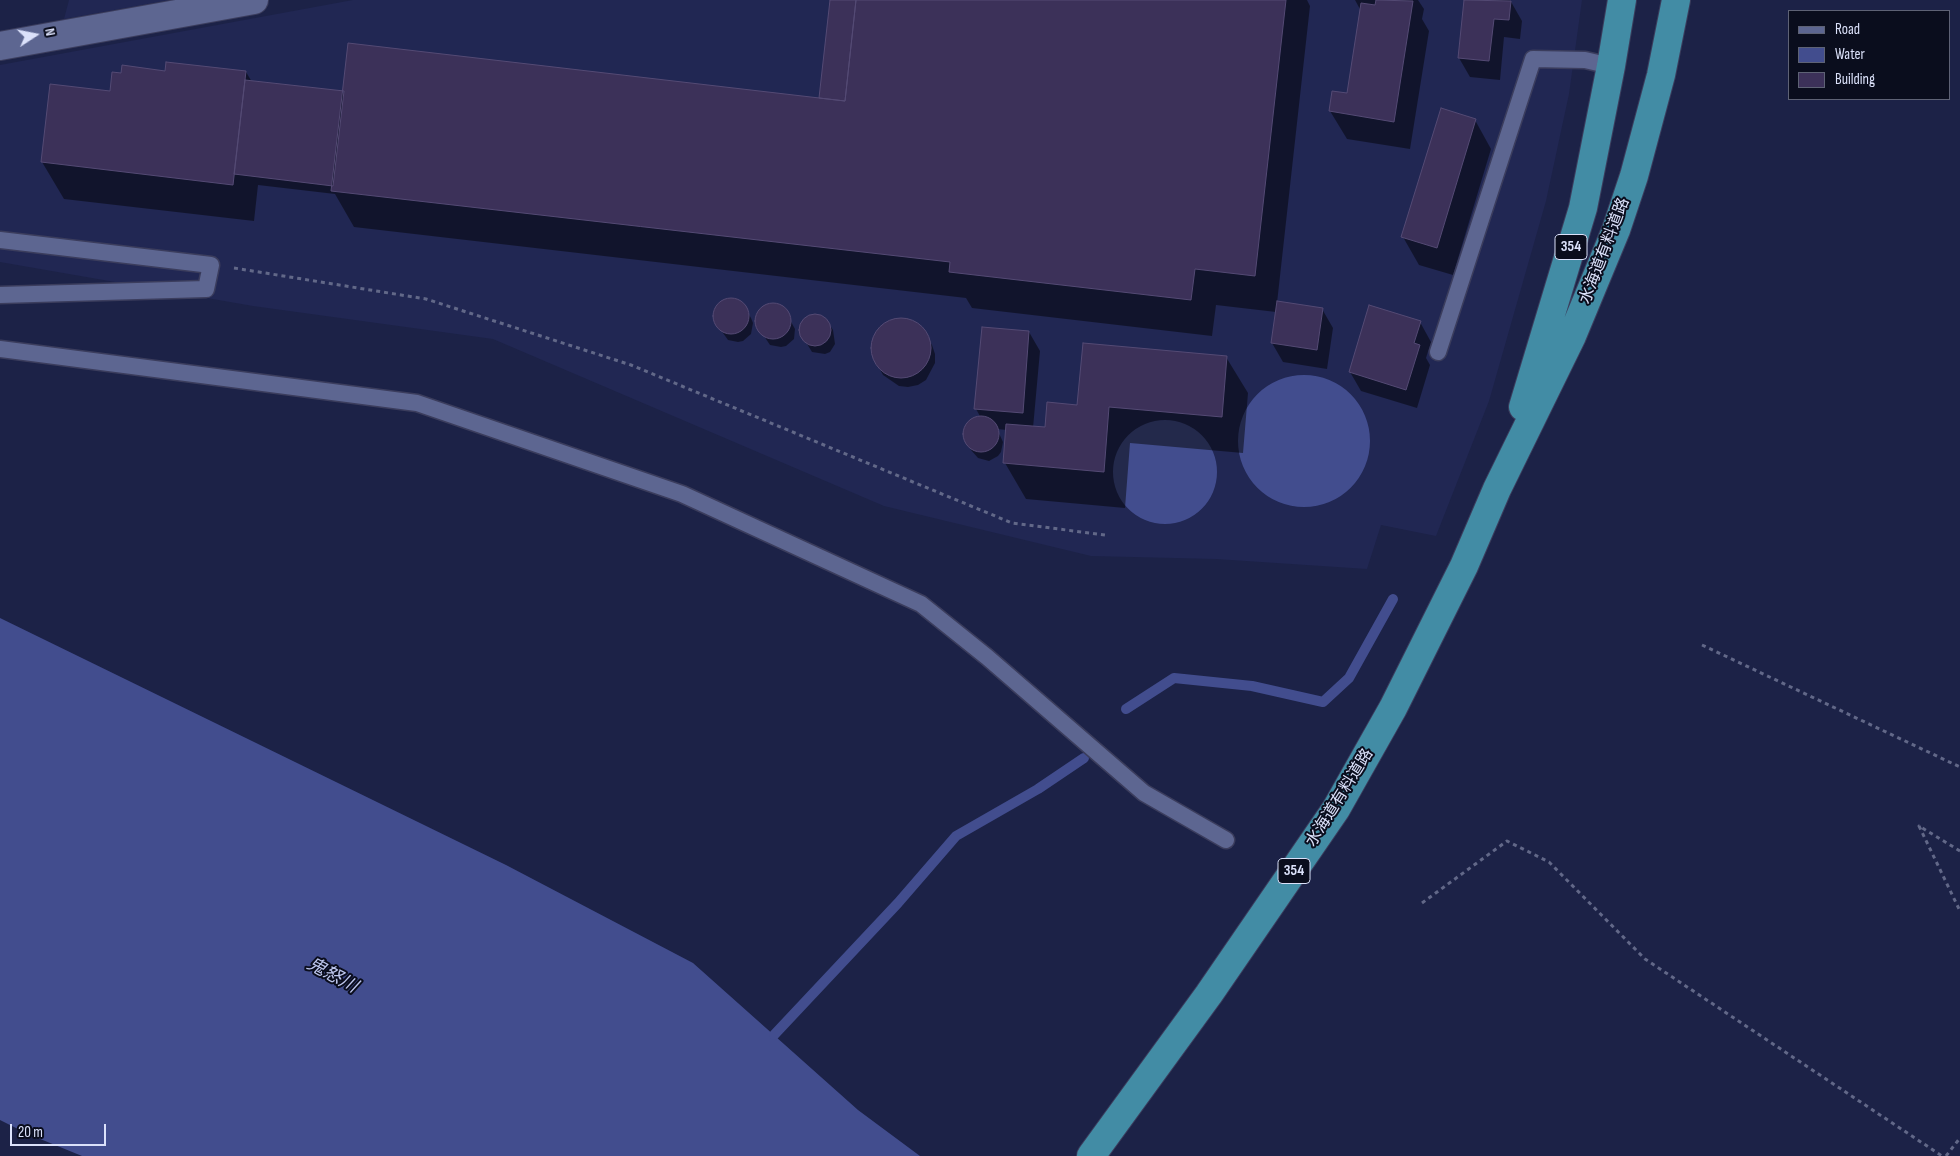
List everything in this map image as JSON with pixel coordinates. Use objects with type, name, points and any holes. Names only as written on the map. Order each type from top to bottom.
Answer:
[{"type":"highway","name":"水海道有料道路","points":[[1497,489],[1583,208],[1622,0]]},
{"type":"highway","name":"水海道有料道路","points":[[1091,1156],[1208,994],[1336,810],[1393,708],[1464,566],[1497,489],[1572,336],[1616,230],[1634,176],[1661,75],[1676,0]]},
{"type":"street","points":[[0,46],[254,0]]},
{"type":"lane","points":[[1438,352],[1533,59],[1584,60],[1611,66]]},
{"type":"lane","points":[[0,240],[211,265],[206,289],[0,295]]},
{"type":"lane","points":[[0,349],[417,403],[682,494],[921,604],[987,657],[1144,793],[1226,840]]},
{"type":"path","points":[[211,265],[426,299],[631,365],[1012,524],[1104,535]]},
{"type":"path","points":[[1702,645],[1960,767]]},
{"type":"path","points":[[1960,851],[1919,826],[1960,911]]},
{"type":"path","points":[[1422,903],[1507,841],[1549,862],[1645,959],[1944,1156],[1960,1138]]},
{"type":"shaded area","points":[[69,0],[170,0],[64,19]]},
{"type":"shaded area","points":[[353,0],[1582,0],[1569,94],[1546,201],[1489,401],[1436,536],[1381,525],[1367,569],[1216,559],[1091,556],[884,506],[493,339],[253,306],[0,262],[0,65]]},
{"type":"water","points":[[1304,375],[1329,380],[1340,386],[1350,395],[1359,405],[1365,416],[1370,441],[1365,466],[1359,477],[1350,487],[1340,496],[1329,502],[1304,507],[1279,502],[1268,496],[1258,487],[1249,477],[1243,466],[1238,441],[1243,416],[1249,405],[1258,395],[1268,386],[1279,380]]},
{"type":"water","points":[[1165,420],[1185,424],[1194,428],[1202,435],[1209,443],[1213,452],[1217,472],[1213,492],[1209,501],[1202,509],[1194,516],[1185,520],[1165,524],[1145,520],[1136,516],[1128,509],[1121,501],[1117,492],[1113,472],[1117,452],[1121,443],[1128,435],[1136,428],[1145,424]]},
{"type":"water","name":"鬼怒川","points":[[0,618],[506,865],[693,963],[858,1110],[920,1156],[82,1156],[28,1134],[0,1120]]},
{"type":"building","points":[[830,0],[856,0],[845,101],[819,98]]},
{"type":"building","points":[[856,0],[1286,0],[1255,276],[1195,269],[1191,300],[949,272],[950,262],[331,191],[348,43],[845,101]]},
{"type":"building","points":[[1376,0],[1413,1],[1394,122],[1329,111],[1332,91],[1347,93],[1361,3],[1375,5]]},
{"type":"building","points":[[1464,0],[1511,1],[1509,20],[1494,19],[1489,61],[1458,58]]},
{"type":"building","points":[[166,62],[246,71],[233,185],[41,162],[50,84],[110,91],[112,72],[121,73],[122,65],[165,71]]},
{"type":"building","points":[[245,80],[344,91],[333,186],[234,174]]},
{"type":"building","points":[[1441,108],[1476,119],[1437,248],[1401,237]]},
{"type":"building","points":[[731,298],[743,304],[749,316],[743,328],[731,334],[719,328],[713,316],[719,304]]},
{"type":"building","points":[[1277,301],[1323,308],[1317,350],[1271,343]]},
{"type":"building","points":[[773,303],[785,309],[791,321],[785,333],[773,339],[761,333],[755,321],[761,309]]},
{"type":"building","points":[[1369,305],[1421,321],[1414,343],[1420,345],[1406,390],[1349,372]]},
{"type":"building","points":[[815,314],[821,315],[826,319],[830,324],[830,336],[826,341],[821,345],[815,346],[809,345],[804,341],[800,336],[799,330],[800,324],[804,319],[809,315]]},
{"type":"building","points":[[901,318],[918,323],[926,331],[931,348],[926,365],[918,373],[901,378],[884,373],[876,365],[871,348],[876,331],[884,323]]},
{"type":"building","points":[[982,327],[1029,331],[1023,413],[974,409]]},
{"type":"building","points":[[1083,343],[1227,356],[1222,417],[1109,407],[1104,472],[1003,463],[1006,424],[1045,427],[1047,402],[1077,405]]},
{"type":"building","points":[[981,416],[993,422],[999,434],[993,446],[981,452],[969,446],[963,434],[969,422]]},
{"type":"waterway","points":[[1126,709],[1174,678],[1252,686],[1323,702],[1349,678],[1393,599]]},
{"type":"waterway","points":[[774,1035],[898,903],[956,836],[1038,789],[1084,758]]}]
